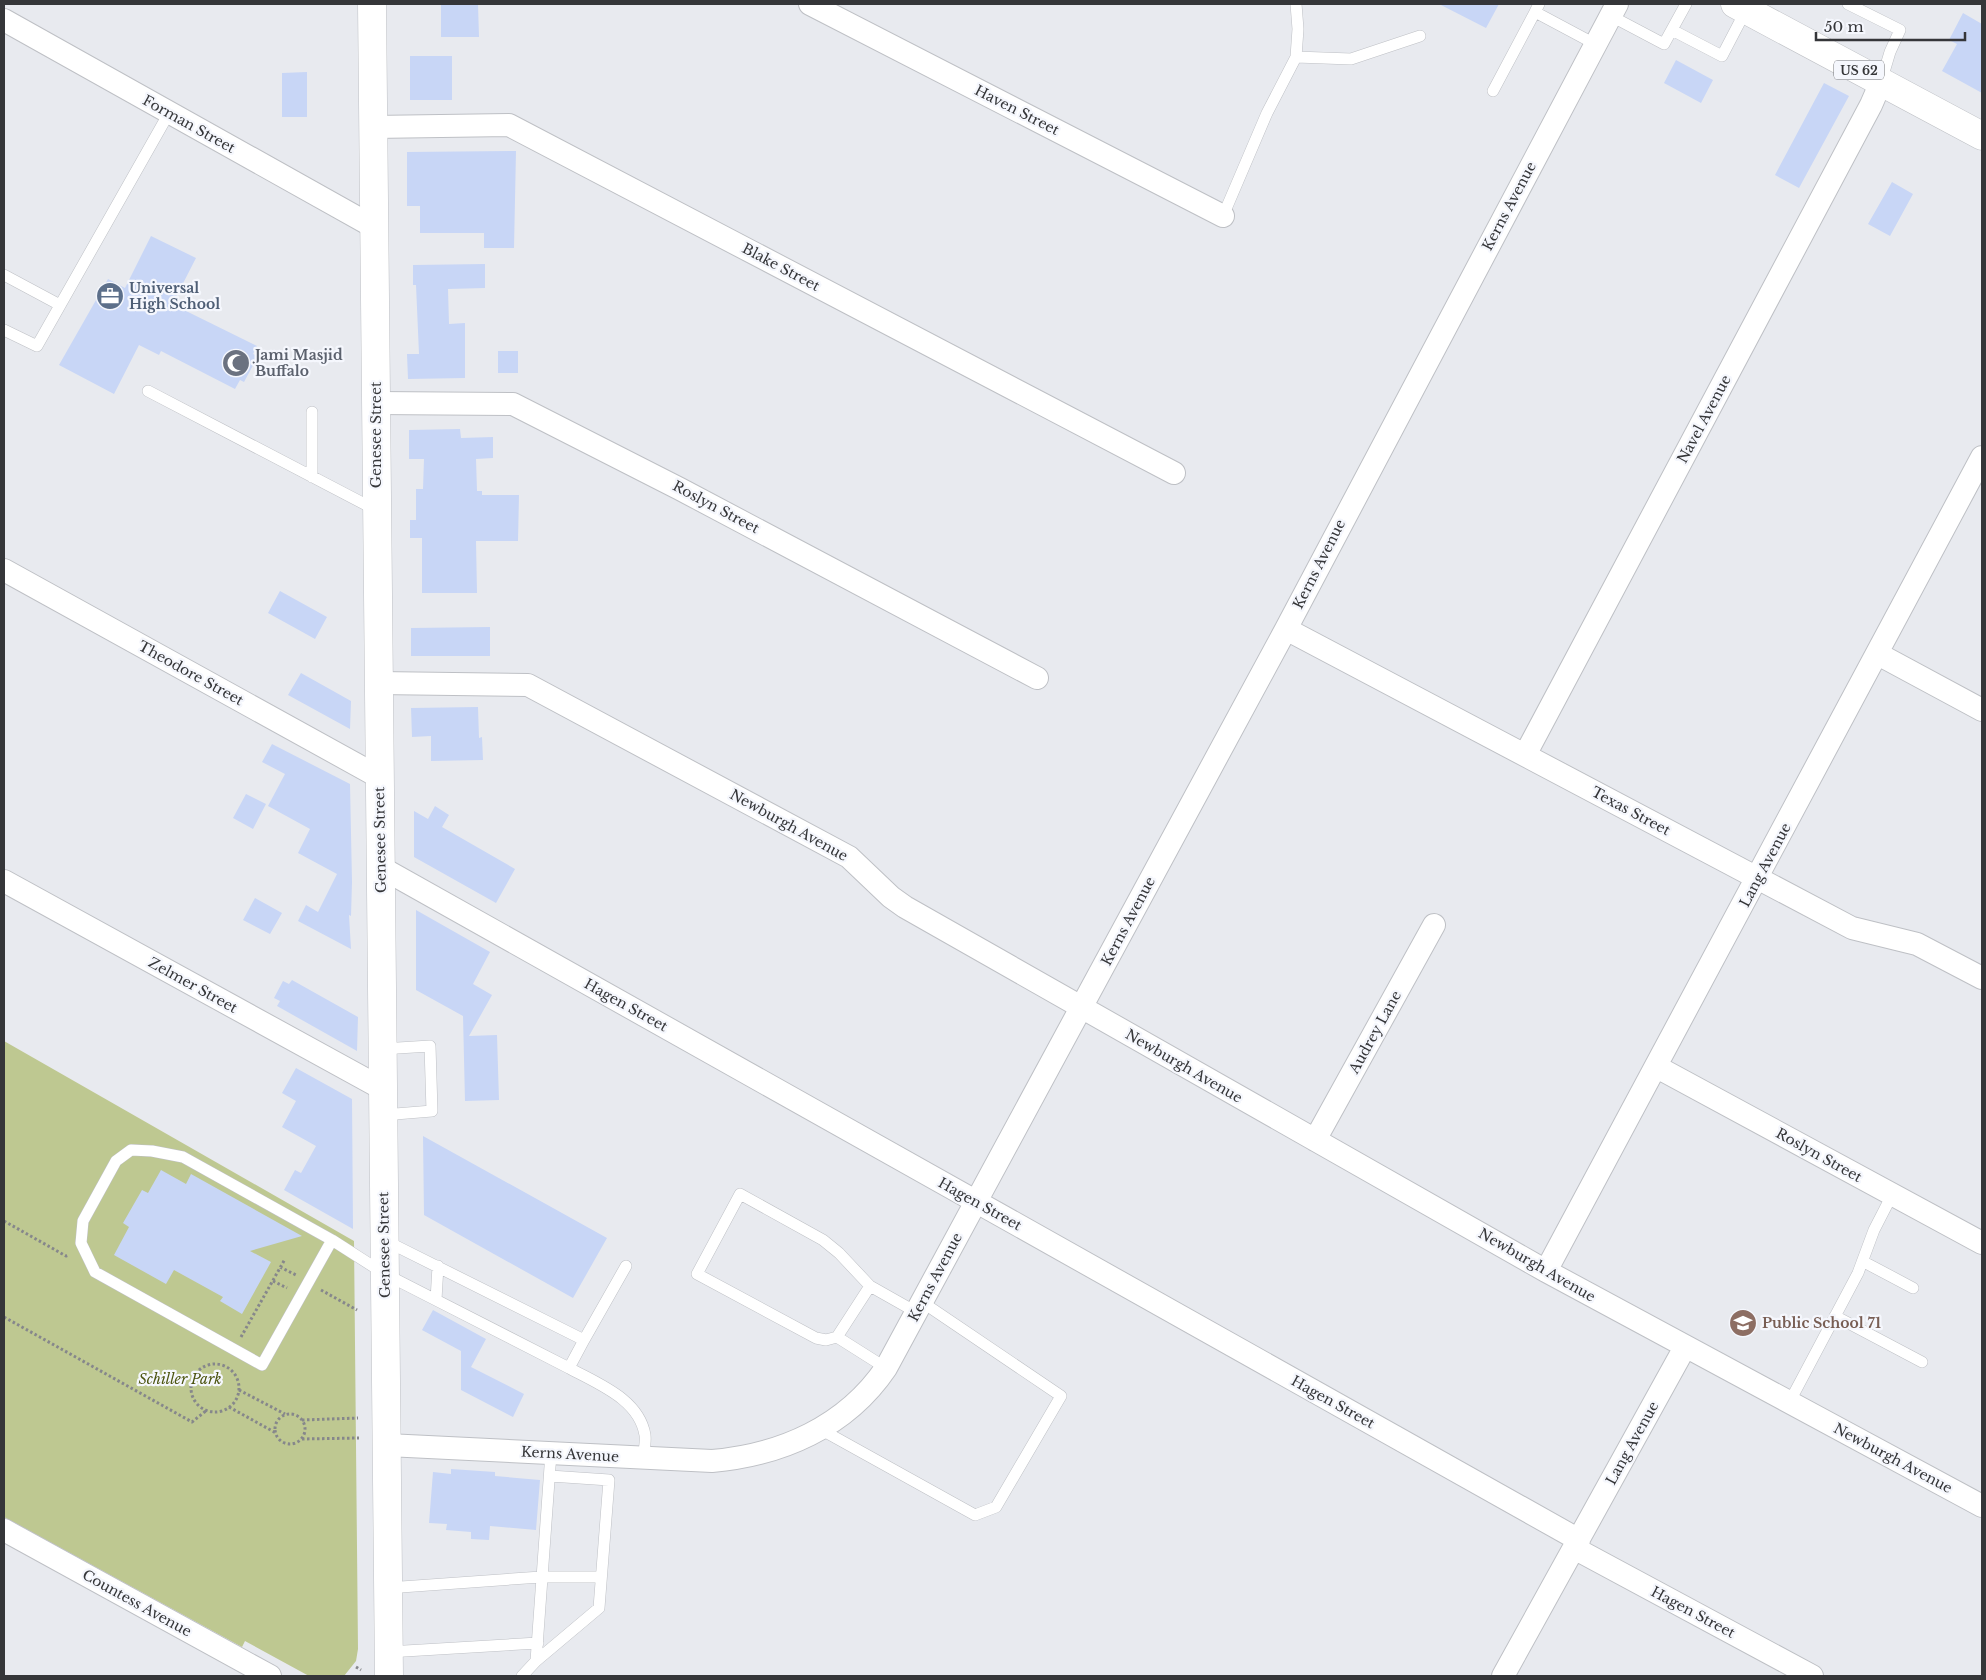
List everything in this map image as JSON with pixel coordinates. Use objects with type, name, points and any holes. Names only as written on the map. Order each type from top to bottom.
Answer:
[{"type":"main road","name":"Genesee Street","points":[[372,4],[388,1664]]},
{"type":"main road","name":"US 62","points":[[1740,7],[1982,136]]},
{"type":"street","points":[[4,13],[8,4]]},
{"type":"street","name":"Haven Street","points":[[810,4],[1223,216]]},
{"type":"street","name":"Kerns Avenue","points":[[386,1445],[712,1462],[772,1451],[820,1429],[871,1388],[886,1368],[1286,629],[1614,10]]},
{"type":"street","name":"Forman Street","points":[[4,20],[374,227]]},
{"type":"street","name":"Navel Avenue","points":[[1525,755],[1872,105],[1881,82]]},
{"type":"street","name":"Blake Street","points":[[373,127],[510,125],[1174,473]]},
{"type":"street","name":"Roslyn Street","points":[[376,403],[513,404],[689,493],[1038,678]]},
{"type":"street","name":"Lang Avenue","points":[[1546,1271],[1758,879],[1982,457]]},
{"type":"street","name":"Theodore Street","points":[[4,570],[379,777]]},
{"type":"street","name":"Texas Street","points":[[1286,629],[1852,928],[1871,934],[1908,940],[1982,978]]},
{"type":"street","points":[[1878,654],[1982,710]]},
{"type":"street","name":"Newburgh Avenue","points":[[378,683],[528,685],[848,856],[891,897],[905,906],[1081,1008],[1546,1271],[1982,1506]]},
{"type":"street","name":"Hagen Street","points":[[380,867],[1812,1676]]},
{"type":"street","name":"Zelmer Street","points":[[4,881],[383,1102]]},
{"type":"street","name":"Audrey Lane","points":[[1315,1140],[1434,924]]},
{"type":"street","name":"Roslyn Street","points":[[1657,1067],[1982,1243]]},
{"type":"street","name":"Lang Avenue","points":[[1503,1676],[1685,1347]]},
{"type":"street","name":"Countess Avenue","points":[[4,1530],[270,1676]]},
{"type":"lane","points":[[1223,216],[1267,113],[1296,57],[1298,29],[1296,4]]},
{"type":"lane","points":[[1614,10],[1664,44],[1686,4]]},
{"type":"lane","points":[[1848,4],[1900,30],[1890,52],[1881,82]]},
{"type":"lane","points":[[1672,30],[1722,56],[1740,7]]},
{"type":"lane","points":[[1493,91],[1537,8],[1595,44]]},
{"type":"lane","points":[[1296,57],[1351,59],[1420,36]]},
{"type":"lane","points":[[4,330],[36,346],[169,113]]},
{"type":"lane","points":[[4,275],[60,305]]},
{"type":"lane","points":[[148,391],[376,510]]},
{"type":"lane","points":[[312,412],[312,477]]},
{"type":"lane","points":[[382,1049],[430,1046],[432,1111],[383,1102]]},
{"type":"lane","points":[[332,1240],[262,1365],[95,1272],[81,1243],[83,1221],[116,1161],[131,1150],[152,1151],[183,1158],[332,1240],[385,1274],[618,1395],[636,1413],[645,1435],[643,1458]]},
{"type":"lane","points":[[820,1429],[975,1515],[996,1507],[1061,1396],[919,1307],[870,1286],[840,1253],[823,1240],[740,1194],[696,1274],[816,1338],[826,1340],[837,1337],[870,1286]]},
{"type":"lane","points":[[1789,1402],[1864,1262],[1874,1230],[1892,1195]]},
{"type":"lane","points":[[384,1240],[584,1340]]},
{"type":"lane","points":[[1864,1262],[1913,1288]]},
{"type":"lane","points":[[436,1300],[438,1266]]},
{"type":"lane","points":[[569,1368],[626,1266]]},
{"type":"lane","points":[[1835,1316],[1922,1362]]},
{"type":"lane","points":[[837,1337],[886,1368]]},
{"type":"lane","points":[[536,1661],[551,1453]]},
{"type":"lane","points":[[522,1676],[536,1661],[599,1608],[609,1480],[608,1456]]},
{"type":"lane","points":[[550,1476],[609,1480]]},
{"type":"lane","points":[[387,1588],[541,1577],[601,1578]]},
{"type":"lane","points":[[388,1664],[538,1643]]},
{"type":"path","points":[[4,1221],[66,1256]]},
{"type":"path","points":[[239,1341],[285,1259]]},
{"type":"path","points":[[280,1267],[298,1277]]},
{"type":"path","points":[[273,1281],[290,1290]]},
{"type":"path","points":[[316,1287],[357,1310]]},
{"type":"path","points":[[4,1317],[192,1422],[207,1410]]},
{"type":"path","points":[[215,1364],[229,1368],[236,1376],[239,1390],[236,1400],[229,1407],[221,1411],[207,1410],[195,1401],[191,1386],[194,1377],[205,1366],[215,1364]]},
{"type":"path","points":[[239,1390],[286,1414],[295,1414],[302,1420],[305,1429],[301,1439]]},
{"type":"path","points":[[229,1407],[276,1434],[282,1442],[287,1444],[301,1439],[359,1438]]},
{"type":"path","points":[[276,1434],[276,1424],[286,1414]]},
{"type":"path","points":[[302,1420],[358,1418]]},
{"type":"path","points":[[356,1668],[361,1670]]},
{"type":"green space","name":"Schiller Park","points":[[4,1041],[354,1241],[358,1649],[356,1661],[344,1676],[309,1676],[245,1641],[242,1647],[4,1517]]},
{"type":"building","points":[[441,4],[478,4],[479,37],[441,37]]},
{"type":"building","points":[[1439,4],[1499,4],[1486,28]]},
{"type":"building","points":[[1963,13],[1982,24],[1982,93],[1942,71],[1957,44],[1949,40]]},
{"type":"building","points":[[410,56],[452,56],[452,100],[410,100]]},
{"type":"building","points":[[1676,60],[1713,80],[1701,103],[1664,83]]},
{"type":"building","points":[[307,72],[307,117],[282,117],[282,73]]},
{"type":"building","points":[[1824,83],[1849,96],[1799,188],[1775,175]]},
{"type":"building","points":[[516,151],[514,248],[484,248],[484,233],[420,233],[420,206],[407,206],[407,152]]},
{"type":"building","points":[[1892,182],[1913,194],[1890,236],[1868,224]]},
{"type":"building","points":[[151,236],[196,258],[175,299],[185,304],[182,309],[257,346],[253,354],[258,356],[244,382],[240,380],[235,389],[161,351],[159,355],[139,345],[114,394],[59,365],[108,279],[125,288]]},
{"type":"building","points":[[485,264],[485,288],[448,289],[449,324],[465,323],[465,378],[408,379],[407,354],[419,354],[416,285],[413,285],[413,265]]},
{"type":"building","points":[[498,351],[518,351],[518,373],[498,373]]},
{"type":"building","points":[[460,429],[461,438],[493,437],[493,458],[476,459],[477,491],[482,491],[482,495],[519,495],[518,541],[476,541],[477,593],[422,593],[422,538],[410,538],[410,520],[416,520],[416,489],[423,489],[424,459],[409,459],[409,430]]},
{"type":"building","points":[[280,591],[327,617],[315,639],[268,613]]},
{"type":"building","points":[[490,627],[490,656],[411,656],[411,628]]},
{"type":"building","points":[[301,673],[351,701],[350,729],[288,695]]},
{"type":"building","points":[[478,707],[479,738],[482,737],[483,760],[431,761],[431,736],[412,737],[411,708]]},
{"type":"building","points":[[272,744],[350,784],[352,882],[351,916],[349,915],[351,949],[298,921],[306,905],[318,912],[337,874],[298,853],[310,829],[268,806],[285,774],[262,762]]},
{"type":"building","points":[[246,794],[266,804],[253,829],[233,818]]},
{"type":"building","points":[[435,806],[449,815],[442,827],[515,869],[496,903],[414,857],[414,811],[428,819]]},
{"type":"building","points":[[255,898],[282,913],[270,934],[243,920]]},
{"type":"building","points":[[416,910],[490,952],[473,984],[492,995],[469,1036],[497,1035],[499,1100],[465,1101],[463,1016],[416,990]]},
{"type":"building","points":[[292,980],[358,1017],[357,1051],[277,1006],[280,1001],[274,998],[283,981],[289,984]]},
{"type":"building","points":[[296,1068],[352,1099],[353,1229],[284,1190],[295,1170],[301,1173],[316,1146],[282,1127],[296,1101],[282,1093]]},
{"type":"building","points":[[423,1136],[607,1238],[573,1298],[424,1215]]},
{"type":"building","points":[[161,1170],[186,1184],[191,1174],[302,1236],[250,1251],[271,1262],[242,1314],[220,1301],[223,1297],[174,1270],[166,1284],[114,1255],[129,1227],[123,1223],[142,1190],[148,1193]]},
{"type":"building","points":[[433,1310],[486,1339],[471,1367],[524,1394],[513,1417],[461,1390],[461,1351],[422,1330]]},
{"type":"building","points":[[451,1469],[495,1472],[495,1476],[540,1480],[536,1530],[490,1526],[489,1540],[471,1539],[471,1532],[446,1530],[447,1524],[429,1523],[433,1472],[451,1474]]},
{"type":"place","name":"Universal High School","points":[[110,296]]},
{"type":"place","name":"Jami Masjid Buffalo","points":[[236,363]]},
{"type":"place","name":"Public School 71","points":[[1743,1323]]}]
